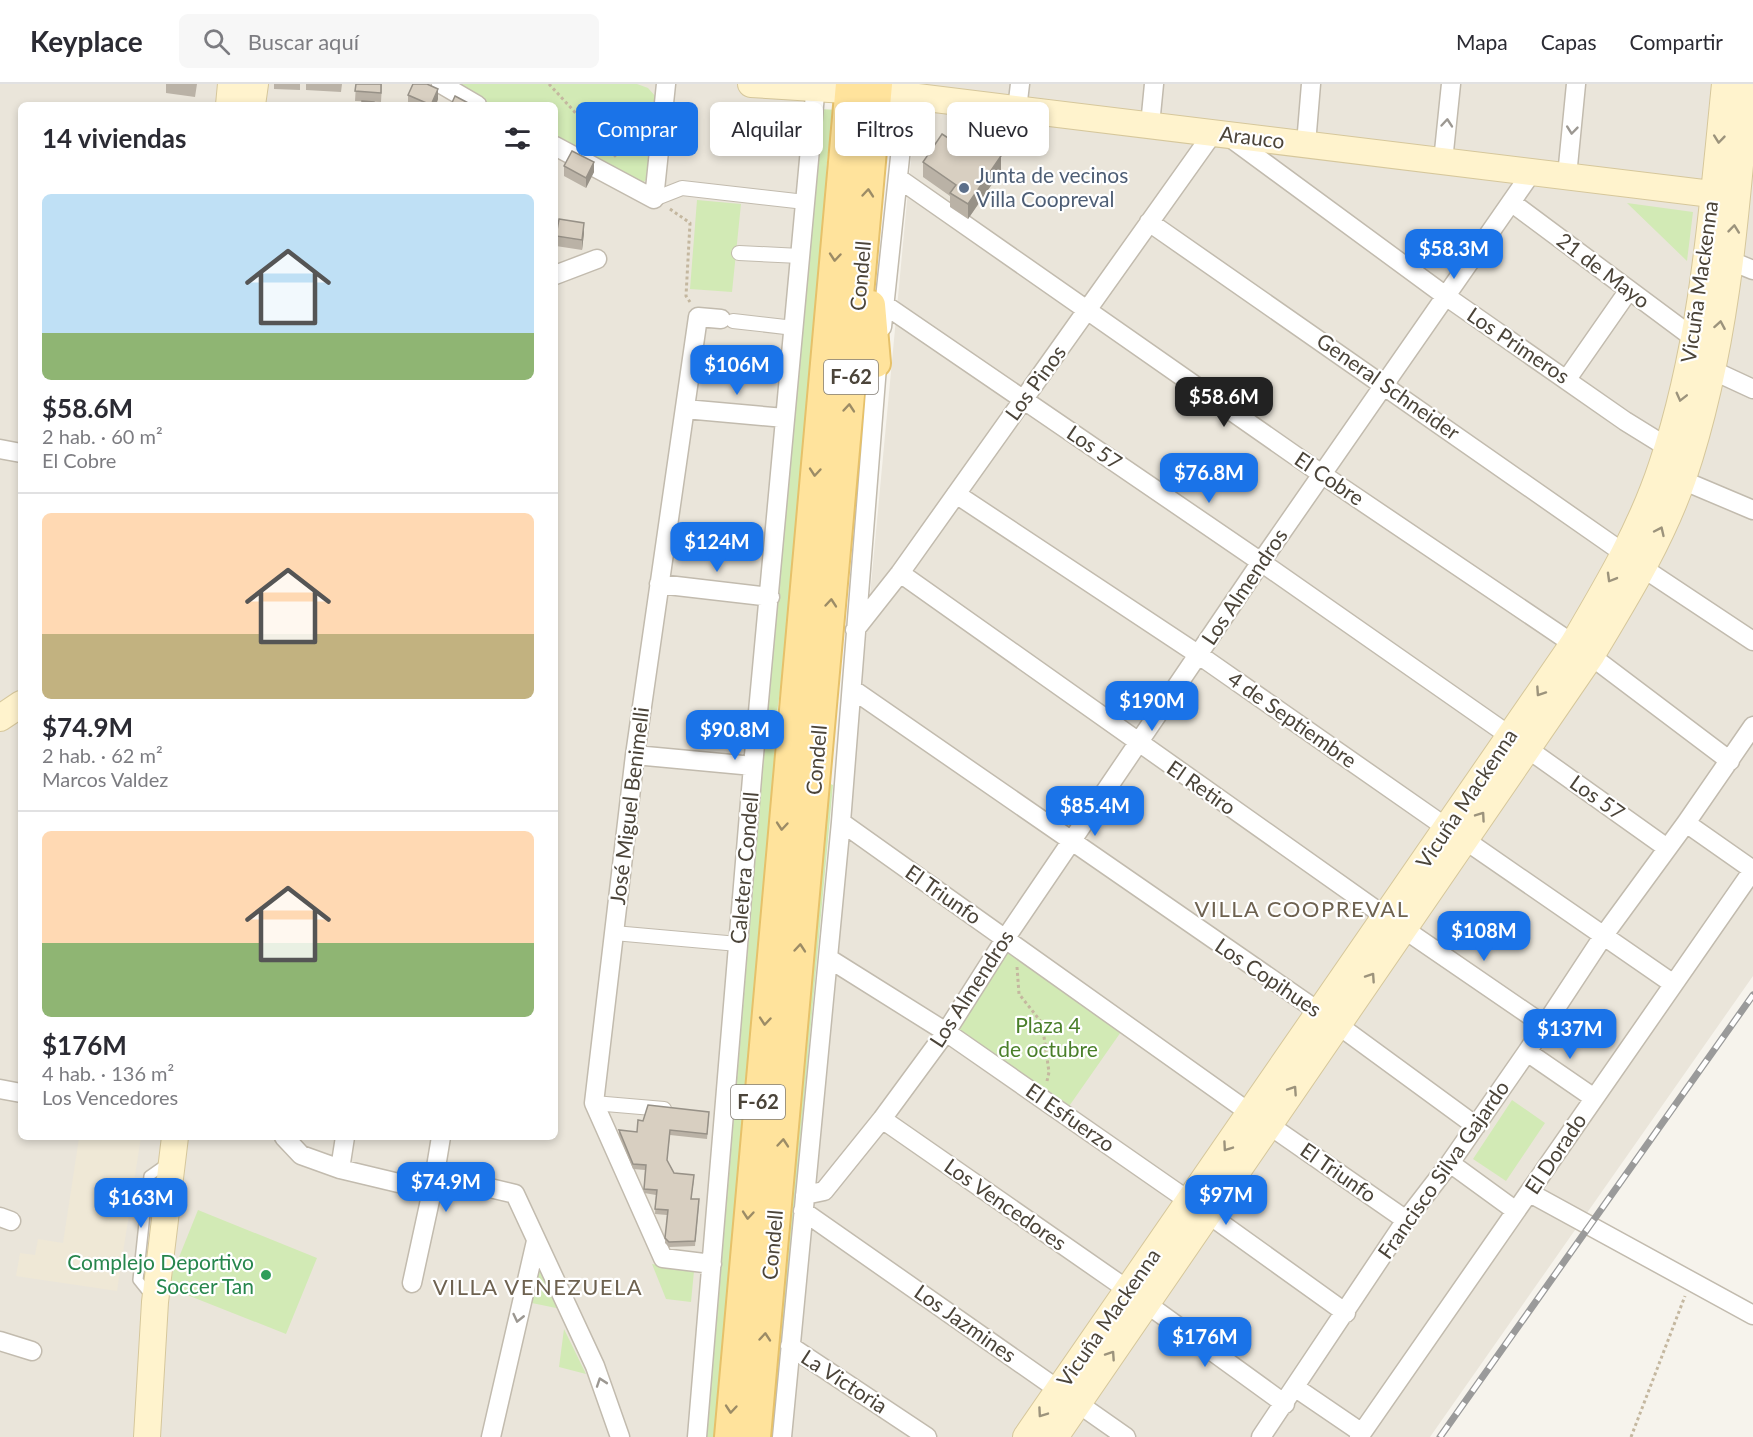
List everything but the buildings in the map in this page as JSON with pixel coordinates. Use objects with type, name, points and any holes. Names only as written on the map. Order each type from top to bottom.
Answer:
[{"type":"main road","points":[[229,102],[231,84]]},
{"type":"main road","points":[[252,102],[255,84]]},
{"type":"main road","name":"Arauco","points":[[751,84],[864,88],[956,102]]},
{"type":"main road","name":"Vicuña Mackenna","points":[[1026,1437],[1069,1396],[1519,743],[1582,650],[1682,480],[1742,266],[1725,84]]},
{"type":"main road","name":"Vicuña Mackenna","points":[[1634,561],[1735,196],[1748,84]]},
{"type":"main road","name":"Condell","points":[[756,1437],[865,231],[864,88]]},
{"type":"main road","name":"Condell","points":[[729,1437],[787,768],[864,88]]},
{"type":"main road","name":"Arauco","points":[[1049,113],[1735,196]]},
{"type":"main road","points":[[865,231],[876,363]]},
{"type":"main road","points":[[0,718],[18,706]]},
{"type":"main road","points":[[147,1437],[155,1302],[173,1149]]},
{"type":"main road","name":"Vicuña Mackenna","points":[[1055,1437],[1069,1396]]},
{"type":"street","points":[[441,84],[472,102]]},
{"type":"street","points":[[654,199],[666,84]]},
{"type":"street","points":[[1018,102],[1020,84]]},
{"type":"street","points":[[1150,125],[1154,84]]},
{"type":"street","points":[[1306,144],[1311,84]]},
{"type":"street","points":[[1443,161],[1450,84]]},
{"type":"street","points":[[1567,176],[1576,84]]},
{"type":"street","name":"Caletera Condell","points":[[697,1437],[712,1264],[718,1114],[738,944],[816,86]]},
{"type":"street","points":[[782,1437],[841,822],[876,363],[885,304],[903,129],[930,99]]},
{"type":"street","name":"Los Pinos","points":[[855,630],[900,573],[1149,222],[1219,134]]},
{"type":"street","name":"Los Primeros","points":[[1219,134],[1447,297],[1625,421],[1667,447]]},
{"type":"street","points":[[558,148],[654,199],[682,188],[806,202]]},
{"type":"street","name":"Los Almendros","points":[[804,1203],[825,1191],[882,1119],[1010,943],[1071,842],[1532,172]]},
{"type":"street","name":"El Cobre","points":[[898,178],[1323,475],[1582,650],[1730,760]]},
{"type":"street","name":"21 de Mayo","points":[[1511,202],[1695,339]]},
{"type":"street","name":"General Schneider","points":[[1149,222],[1753,642]]},
{"type":"street","points":[[739,253],[800,256]]},
{"type":"street","points":[[558,274],[597,259]]},
{"type":"street","points":[[1567,379],[1629,290]]},
{"type":"street","name":"Los 57","points":[[885,304],[1262,562],[1667,848]]},
{"type":"street","points":[[698,317],[794,328]]},
{"type":"street","name":"José Miguel Benimelli","points":[[594,1103],[635,755],[698,317]]},
{"type":"street","points":[[1712,370],[1753,389]]},
{"type":"street","points":[[685,409],[785,418]]},
{"type":"street","points":[[0,449],[18,452]]},
{"type":"street","points":[[1682,480],[1753,510]]},
{"type":"street","name":"4 de Septiembre","points":[[956,494],[1199,655],[1672,983]]},
{"type":"street","name":"El Retiro","points":[[900,573],[1138,744],[1544,1025]]},
{"type":"street","points":[[659,584],[770,597]]},
{"type":"street","name":"Los Copihues","points":[[852,689],[1329,1019],[1476,1126]]},
{"type":"street","name":"Francisco Silva Gajardo","points":[[1261,1437],[1296,1388],[1406,1220],[1476,1126],[1604,935],[1753,726]]},
{"type":"street","points":[[635,755],[753,766]]},
{"type":"street","name":"El Triunfo","points":[[841,822],[1406,1220]]},
{"type":"street","points":[[1686,823],[1753,870]]},
{"type":"street","name":"El Dorado","points":[[1360,1435],[1530,1193],[1672,983],[1753,870]]},
{"type":"street","points":[[614,933],[738,944]]},
{"type":"street","name":"El Esfuerzo","points":[[828,958],[946,1032],[1346,1313]]},
{"type":"street","points":[[1527,1052],[1594,1098]]},
{"type":"street","points":[[0,1089],[18,1092]]},
{"type":"street","points":[[677,1110],[594,1103],[663,1258],[712,1264]]},
{"type":"street","name":"Los Vencedores","points":[[882,1119],[1137,1297],[1285,1404]]},
{"type":"street","points":[[287,1140],[301,1155],[340,1169],[515,1194],[595,1366],[620,1437]]},
{"type":"street","points":[[340,1169],[345,1140]]},
{"type":"street","points":[[412,1283],[434,1183],[441,1140]]},
{"type":"street","points":[[1450,1163],[1516,1210]]},
{"type":"street","points":[[1530,1193],[1753,1315]]},
{"type":"street","name":"Los Jazmines","points":[[804,1203],[1126,1437]]},
{"type":"street","points":[[490,1437],[536,1241]]},
{"type":"street","points":[[0,1341],[32,1351]]},
{"type":"street","name":"La Victoria","points":[[790,1346],[927,1437]]},
{"type":"street","points":[[1296,1388],[1360,1435]]},
{"type":"path","points":[[549,84],[622,164]]},
{"type":"path","points":[[654,199],[690,223],[686,296],[698,317]]},
{"type":"path","points":[[1010,943],[1019,994],[1042,1023],[1049,1072],[1045,1100]]},
{"type":"path","points":[[1631,1437],[1690,1282]]},
{"type":"shaded area","points":[[0,84],[809,84],[807,102],[710,102],[710,156],[803,156],[690,1437],[0,1437]]},
{"type":"shaded area","points":[[918,84],[1753,84],[1753,976],[1430,1437],[791,1437],[911,156],[935,156],[935,102],[916,102]]},
{"type":"shaded area","points":[[79,1140],[141,1140],[117,1291],[16,1276],[20,1253],[35,1255],[38,1239],[63,1243]]},
{"type":"green space","points":[[444,84],[637,84],[648,88],[656,97],[656,102],[576,102],[576,155],[558,146],[558,102],[475,102]]},
{"type":"green space","points":[[823,109],[835,110],[835,128],[827,164],[831,196],[787,662],[777,718],[774,756],[775,813],[719,1437],[707,1437],[814,156],[823,156]]},
{"type":"green space","points":[[578,156],[651,156],[650,175],[643,183],[634,186]]},
{"type":"green space","points":[[697,200],[741,204],[732,292],[690,289]]},
{"type":"green space","points":[[1627,203],[1693,212],[1687,261]]},
{"type":"green space","points":[[828,783],[833,785],[773,1437],[761,1437]]},
{"type":"green space","name":"Plaza 4 de octubre","points":[[1004,946],[1123,1029],[1065,1112],[950,1029]]},
{"type":"green space","points":[[1512,1100],[1545,1123],[1506,1181],[1473,1159]]},
{"type":"green space","points":[[198,1210],[317,1258],[286,1334],[167,1287]]},
{"type":"green space","points":[[536,1262],[561,1309],[527,1302]]},
{"type":"green space","points":[[652,1264],[694,1271],[691,1302],[666,1299]]},
{"type":"green space","points":[[564,1329],[586,1374],[559,1367]]},
{"type":"railway","points":[[1440,1437],[1753,995]]},
{"type":"place","name":"Junta de vecinos Villa Coopreval","points":[[964,188]]},
{"type":"place","name":"Complejo Deportivo Soccer Tan","points":[[266,1275]]},
{"type":"district","name":"VILLA COOPREVAL","points":[[1302,909]]},
{"type":"district","name":"VILLA VENEZUELA","points":[[538,1287]]}]
